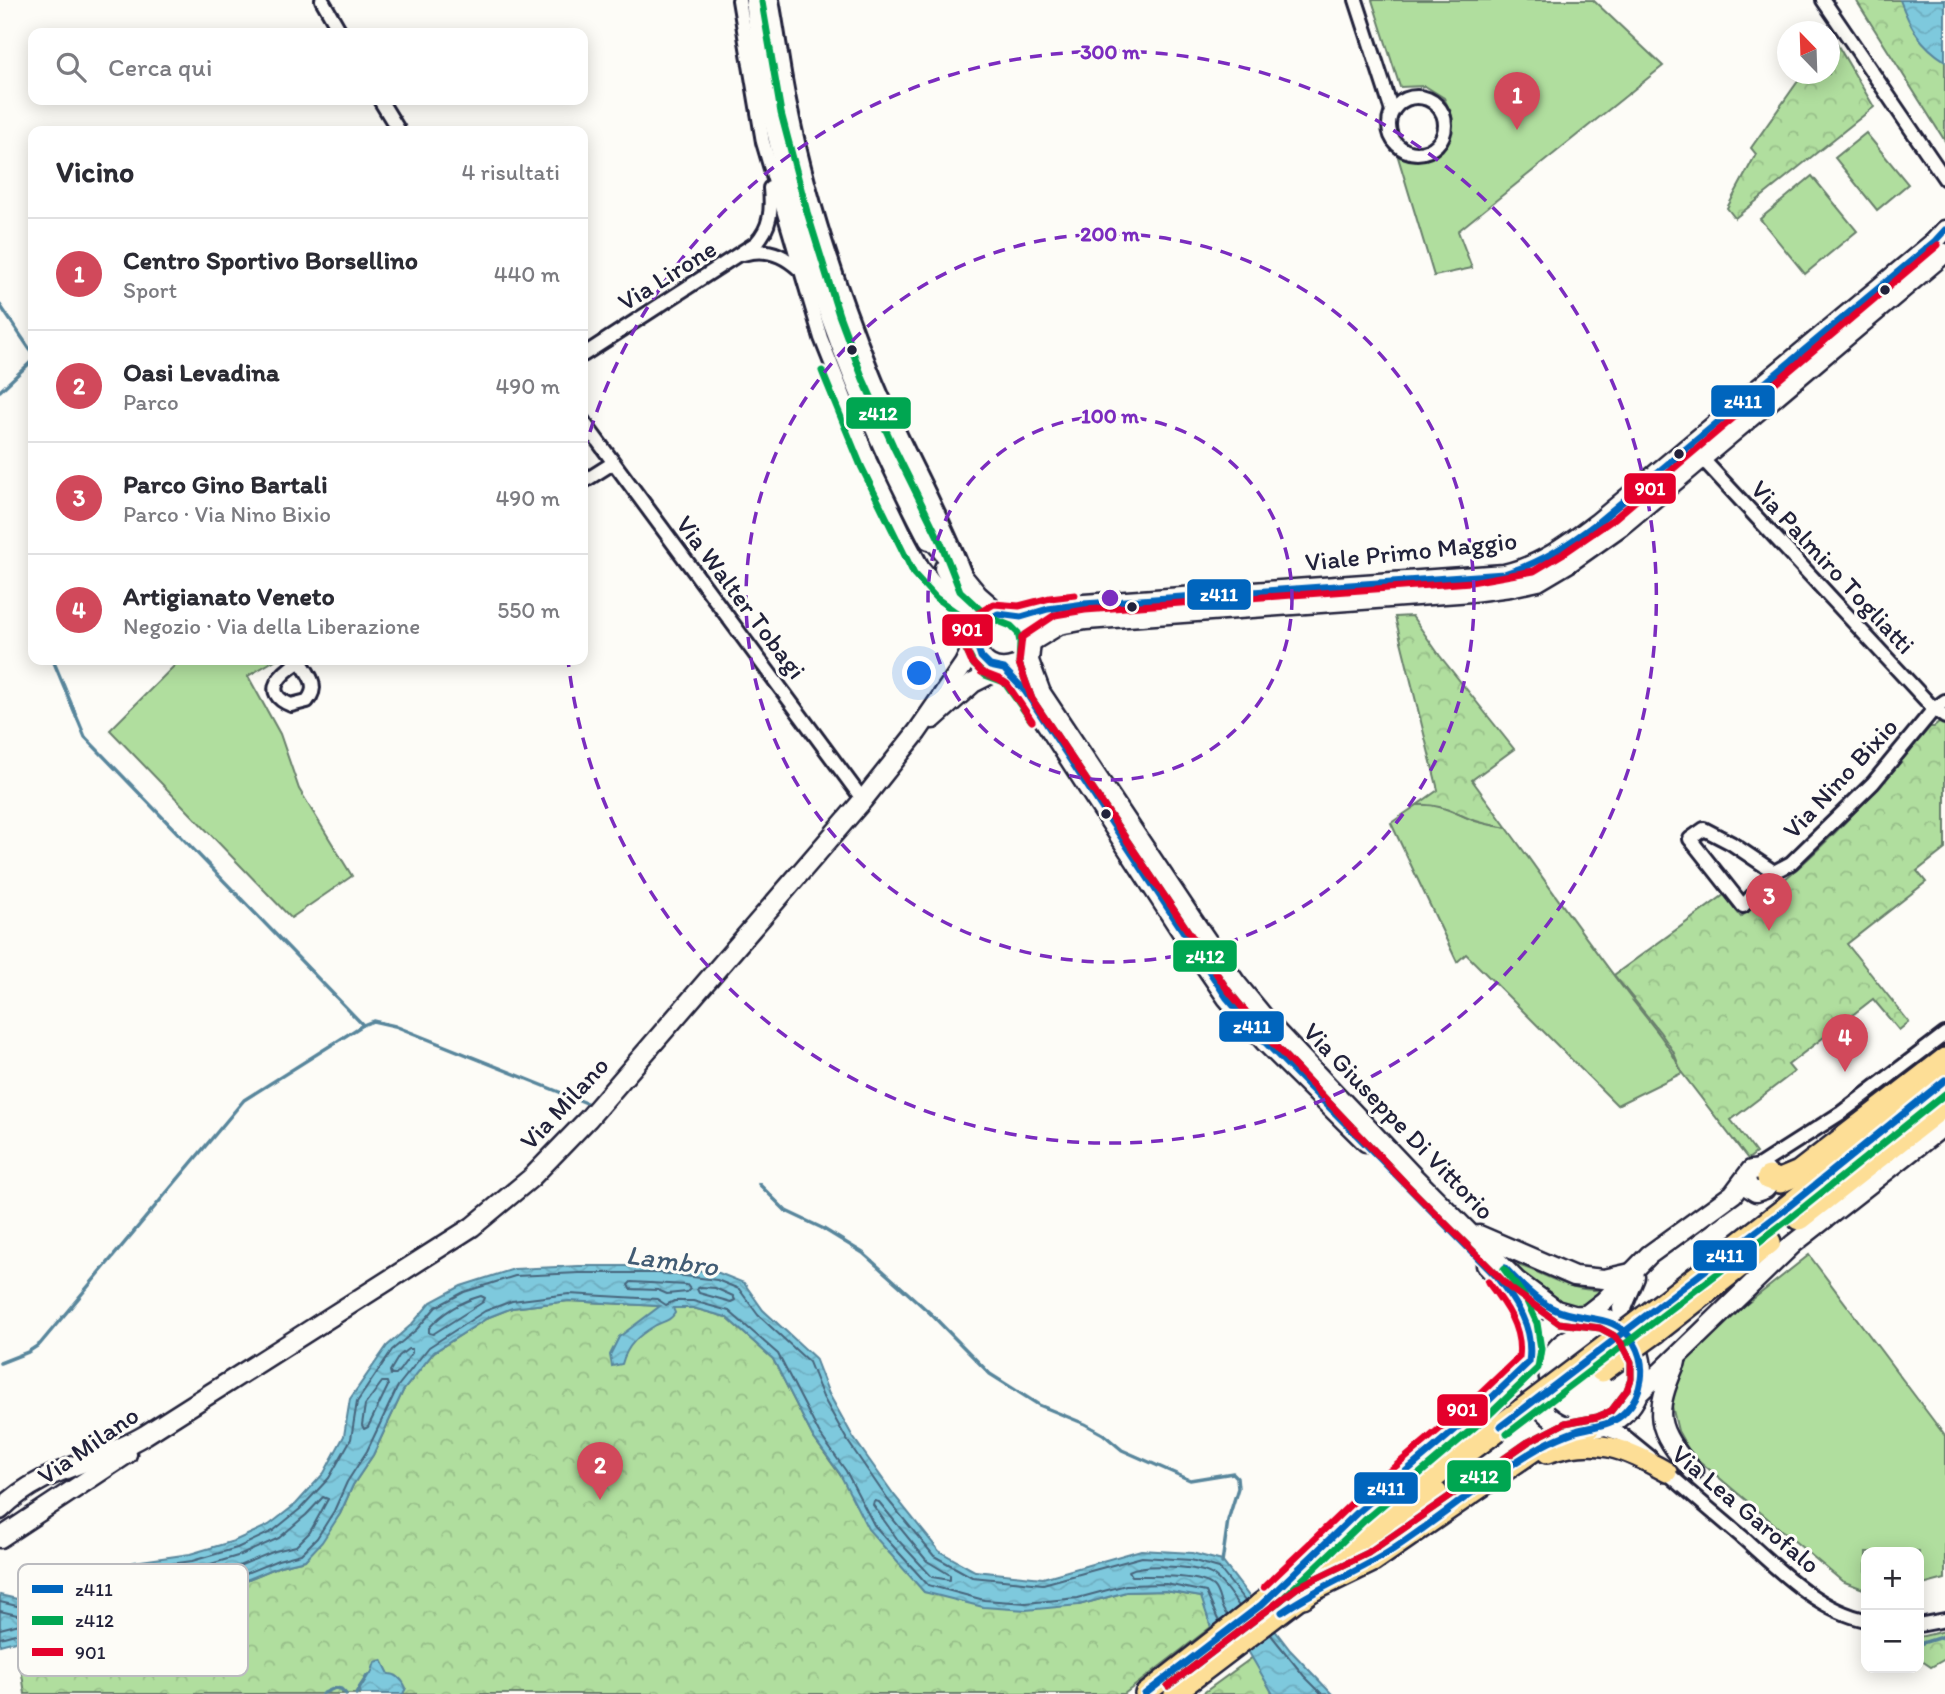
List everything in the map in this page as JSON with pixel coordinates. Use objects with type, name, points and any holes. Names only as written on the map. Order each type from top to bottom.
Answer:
[{"type":"highway","points":[[1759,1178],[1780,1181],[1799,1173],[1945,1060]]},
{"type":"highway","points":[[1651,1324],[1783,1211],[1945,1080]]},
{"type":"highway","points":[[1267,1612],[1945,1104]]},
{"type":"highway","points":[[1303,1596],[1528,1415]]},
{"type":"main road","name":"Via Giuseppe Di Vittorio","points":[[755,0],[774,124],[814,266],[867,406],[924,529],[965,606],[976,637],[977,650],[983,660],[990,666],[1002,669],[1031,699],[1186,940],[1227,998],[1317,1095],[1496,1276],[1520,1308],[1525,1320],[1530,1358]]},
{"type":"main road","name":"Viale Primo Maggio","points":[[1030,647],[1057,626],[1086,620],[1472,592],[1538,581],[1553,574],[1620,526],[1696,452],[1945,230]]},
{"type":"main road","name":"Viale Primo Maggio","points":[[1009,615],[1084,604],[1493,575],[1530,567],[1565,546],[1696,452],[1945,253]]},
{"type":"main road","name":"Via Giuseppe Di Vittorio","points":[[924,529],[969,585],[989,605],[1028,628],[1032,674],[1048,704],[1236,983],[1299,1056],[1517,1280],[1540,1301],[1556,1310],[1581,1315]]},
{"type":"main road","points":[[976,637],[987,619],[1009,615]]},
{"type":"main road","name":"Via Milano","points":[[0,1510],[16,1495],[50,1474],[119,1448],[170,1419],[472,1227],[531,1178],[587,1119],[863,800],[917,732],[964,664],[976,637]]},
{"type":"main road","points":[[1002,669],[1018,665],[1030,647]]},
{"type":"main road","name":"Via Milano","points":[[917,732],[973,683],[1002,669]]},
{"type":"main road","points":[[1267,1612],[1373,1562],[1548,1443],[1569,1433],[1594,1428],[1625,1413],[1637,1395],[1793,1244],[1945,1125]]},
{"type":"main road","points":[[1145,1694],[1228,1641],[1267,1612],[1358,1512],[1483,1406],[1530,1358],[1542,1335],[1550,1327],[1559,1321],[1581,1315],[1604,1301],[1637,1267],[1732,1194],[1759,1178]]},
{"type":"main road","points":[[1467,1228],[1492,1242],[1574,1276],[1604,1279],[1637,1267]]},
{"type":"main road","points":[[1625,1331],[1622,1308],[1637,1267]]},
{"type":"main road","points":[[1581,1315],[1603,1318],[1625,1331],[1637,1348],[1641,1359],[1642,1380],[1637,1395]]},
{"type":"main road","points":[[1681,1351],[1664,1390],[1661,1422],[1670,1445],[1693,1471]]},
{"type":"main road","points":[[1530,1358],[1529,1386],[1539,1406],[1561,1424],[1594,1428]]},
{"type":"main road","name":"Via Milano","points":[[0,1538],[131,1451],[170,1419]]},
{"type":"main road","points":[[1472,1493],[1525,1462],[1550,1452],[1580,1445],[1628,1451],[1667,1472]]},
{"type":"main road","points":[[1174,1694],[1228,1641]]},
{"type":"street","points":[[322,0],[338,28]]},
{"type":"street","name":"Via Giuseppe Di Vittorio","points":[[738,0],[756,112],[767,159],[821,338],[850,412],[923,568],[943,590],[965,606]]},
{"type":"street","name":"Via Giuseppe Di Vittorio","points":[[772,0],[791,111],[826,242],[885,404],[951,539],[969,585]]},
{"type":"street","points":[[1356,0],[1392,111],[1388,130],[1392,139],[1406,152],[1415,154],[1434,148],[1441,141],[1444,133],[1443,115],[1432,101],[1423,98],[1406,99],[1392,111]]},
{"type":"street","points":[[1823,0],[1944,179]]},
{"type":"street","points":[[383,105],[396,126]]},
{"type":"street","name":"Via Lirone","points":[[588,352],[756,243],[768,226],[772,204],[767,159]]},
{"type":"street","name":"Via Lirone","points":[[739,256],[752,251],[776,253],[787,258],[800,270]]},
{"type":"street","name":"Via Walter Tobagi","points":[[588,428],[863,800]]},
{"type":"street","name":"Via Palmiro Togliatti","points":[[1696,452],[1940,713]]},
{"type":"street","points":[[588,479],[613,463]]},
{"type":"street","name":"Via Nino Bixio","points":[[1774,872],[1731,843],[1703,829],[1690,839],[1743,906],[1774,872],[1791,863],[1873,783],[1940,713],[1945,701]]},
{"type":"street","points":[[1759,1178],[1796,1142],[1841,1113],[1945,1034]]},
{"type":"street","name":"Via Lea Garofalo","points":[[1594,1428],[1623,1435],[1781,1571],[1837,1610],[1861,1618]]},
{"type":"street","points":[[1924,1625],[1945,1620]]},
{"type":"green space","points":[[1372,0],[1593,0],[1663,66],[1458,231],[1472,268],[1434,276],[1398,157],[1425,159],[1447,143],[1452,116],[1444,98],[1425,86],[1400,87]]},
{"type":"green space","points":[[1856,0],[1945,0],[1945,141]]},
{"type":"green space","points":[[1840,49],[1874,107],[1735,218],[1727,208],[1756,154],[1751,148],[1796,84],[1840,84]]},
{"type":"green space","points":[[1866,133],[1908,184],[1877,210],[1835,158]]},
{"type":"green space","points":[[1812,176],[1857,231],[1805,274],[1760,219]]},
{"type":"green space","points":[[1412,616],[1440,656],[1514,749],[1472,780],[1507,828],[1477,821],[1439,807],[1417,805],[1438,790],[1395,617]]},
{"type":"green space","points":[[175,665],[267,665],[248,676],[280,734],[299,789],[352,876],[291,918],[110,730]]},
{"type":"green space","points":[[1940,722],[1945,724],[1945,849],[1917,871],[1926,882],[1847,944],[1909,1022],[1899,1030],[1873,999],[1788,1065],[1794,1072],[1731,1120],[1756,1153],[1748,1159],[1682,1073],[1673,1051],[1660,1032],[1614,975],[1724,895],[1741,917],[1833,835],[1930,727]]},
{"type":"green space","points":[[1429,804],[1475,821],[1507,828],[1663,1040],[1682,1073],[1617,1105],[1466,954],[1457,962],[1391,823],[1417,805]]},
{"type":"green space","points":[[1809,1255],[1945,1436],[1945,1579],[1924,1585],[1924,1547],[1861,1547],[1861,1588],[1842,1581],[1691,1454],[1678,1431],[1672,1406],[1678,1372],[1691,1348]]},
{"type":"green space","points":[[1507,1262],[1566,1285],[1607,1290],[1587,1306],[1571,1307],[1540,1291]]},
{"type":"green space","points":[[569,1301],[693,1308],[726,1317],[773,1359],[813,1437],[924,1592],[1079,1605],[1126,1592],[1165,1591],[1202,1597],[1211,1627],[1124,1694],[25,1694],[22,1676],[248,1676],[248,1579],[280,1566],[305,1560],[340,1514],[353,1485],[373,1455],[403,1391],[434,1352],[489,1317],[512,1308]]},
{"type":"green space","points":[[1945,1631],[1945,1659],[1931,1667],[1924,1662],[1924,1636]]},
{"type":"green space","points":[[1253,1657],[1273,1694],[1202,1694]]},
{"type":"water","points":[[1900,0],[1945,0],[1945,61],[1917,35]]},
{"type":"water","points":[[660,1266],[719,1273],[744,1283],[763,1310],[815,1358],[829,1394],[853,1437],[894,1495],[939,1551],[975,1571],[1043,1578],[1141,1550],[1192,1553],[1222,1561],[1290,1650],[1332,1694],[1273,1694],[1240,1637],[1211,1627],[1201,1597],[1165,1591],[1126,1592],[1079,1605],[1026,1610],[983,1607],[924,1592],[868,1529],[840,1474],[813,1437],[773,1359],[726,1317],[693,1308],[673,1308],[675,1313],[671,1318],[639,1337],[630,1346],[622,1364],[612,1366],[610,1355],[619,1337],[660,1306],[569,1301],[512,1308],[489,1317],[434,1352],[403,1391],[373,1455],[353,1485],[340,1514],[322,1542],[305,1560],[280,1566],[248,1579],[248,1564],[129,1564],[190,1554],[234,1541],[269,1525],[296,1504],[324,1473],[344,1436],[350,1399],[387,1346],[411,1325],[431,1302],[461,1286],[514,1269]]},
{"type":"water","points":[[0,1595],[17,1599],[18,1640],[0,1645]]},
{"type":"water","points":[[382,1660],[389,1674],[398,1677],[403,1683],[406,1688],[403,1694],[361,1694],[359,1687],[371,1674],[375,1662]]},
{"type":"waterway","points":[[0,305],[28,347]]},
{"type":"waterway","points":[[0,391],[28,365]]},
{"type":"waterway","points":[[55,665],[85,737],[363,1025]]},
{"type":"waterway","points":[[0,1363],[40,1344],[244,1100],[363,1025],[373,1021],[395,1026],[589,1104]]},
{"type":"waterway","points":[[759,1184],[786,1211],[822,1228],[863,1253],[930,1313],[990,1374],[1039,1405],[1085,1424],[1103,1434],[1122,1450],[1190,1480],[1233,1473],[1237,1477],[1238,1488],[1228,1520],[1222,1563]]},
{"type":"waterway","points":[[1924,1642],[1945,1636]]},
{"type":"waterway","points":[[356,1694],[367,1676]]},
{"type":"waterway","points":[[322,1694],[335,1688],[346,1694]]},
{"type":"transit line","name":"z412","points":[[762,2],[781,113],[807,212],[839,315],[863,379],[941,543],[960,591],[988,617],[1011,626],[1018,633],[1019,663],[1032,699],[1227,989],[1264,1034],[1405,1183],[1510,1288],[1559,1323],[1600,1328],[1613,1335],[1621,1343],[1631,1362],[1631,1379],[1627,1390],[1611,1411],[1597,1417],[1565,1423],[1528,1442],[1368,1553],[1298,1587],[1168,1686]]},
{"type":"transit line","name":"z411","points":[[1145,1694],[1261,1605],[1358,1512],[1483,1406],[1529,1362],[1529,1338],[1517,1306],[1496,1276],[1264,1041],[1227,998],[1025,691],[1004,669],[990,666],[981,657],[976,642],[981,625],[998,614],[1021,617],[1048,609],[1084,604],[1504,574],[1529,565],[1564,546],[1597,523],[1945,230]]},
{"type":"transit line","name":"901","points":[[1168,1686],[1298,1587],[1368,1553],[1528,1442],[1565,1423],[1597,1417],[1611,1411],[1627,1390],[1631,1379],[1631,1362],[1621,1343],[1613,1335],[1600,1328],[1559,1323],[1510,1288],[1405,1183],[1264,1034],[1227,989],[1032,699],[1019,663],[1022,637],[1055,615],[1085,610],[1471,582],[1534,571],[1615,518],[1938,245]]},
{"type":"transit line","name":"z412","points":[[822,371],[861,466],[914,574],[936,598],[957,613],[965,631],[966,650],[974,665],[985,675],[1004,682],[1031,720]]},
{"type":"transit line","name":"901","points":[[1032,721],[1007,684],[981,672],[971,661],[966,649],[967,630],[977,614],[994,604],[1019,606],[1075,595]]},
{"type":"transit line","name":"z411","points":[[1501,1426],[1783,1211],[1945,1080]]},
{"type":"transit line","name":"z412","points":[[1507,1434],[1789,1219],[1945,1094]]},
{"type":"transit line","name":"z411","points":[[1282,1612],[1389,1552],[1542,1446],[1576,1431],[1614,1420],[1631,1405],[1639,1388],[1642,1370],[1638,1352],[1626,1333],[1608,1322],[1554,1309],[1528,1291],[1505,1268]]},
{"type":"transit line","name":"z412","points":[[1279,1602],[1365,1520],[1490,1414],[1538,1368],[1541,1349],[1537,1323],[1526,1299],[1504,1269]]},
{"type":"transit line","name":"901","points":[[1264,1587],[1351,1504],[1476,1398],[1519,1357],[1520,1346],[1515,1326],[1488,1282]]},
{"type":"place","name":"Centro Sportivo Borsellino","points":[[1517,130]]},
{"type":"place","name":"Parco Gino Bartali","points":[[1769,931]]},
{"type":"place","name":"Artigianato Veneto","points":[[1845,1072]]},
{"type":"place","name":"Oasi Levadina","points":[[600,1500]]},
{"type":"water label","name":"Lambro","points":[[672,1260]]}]
